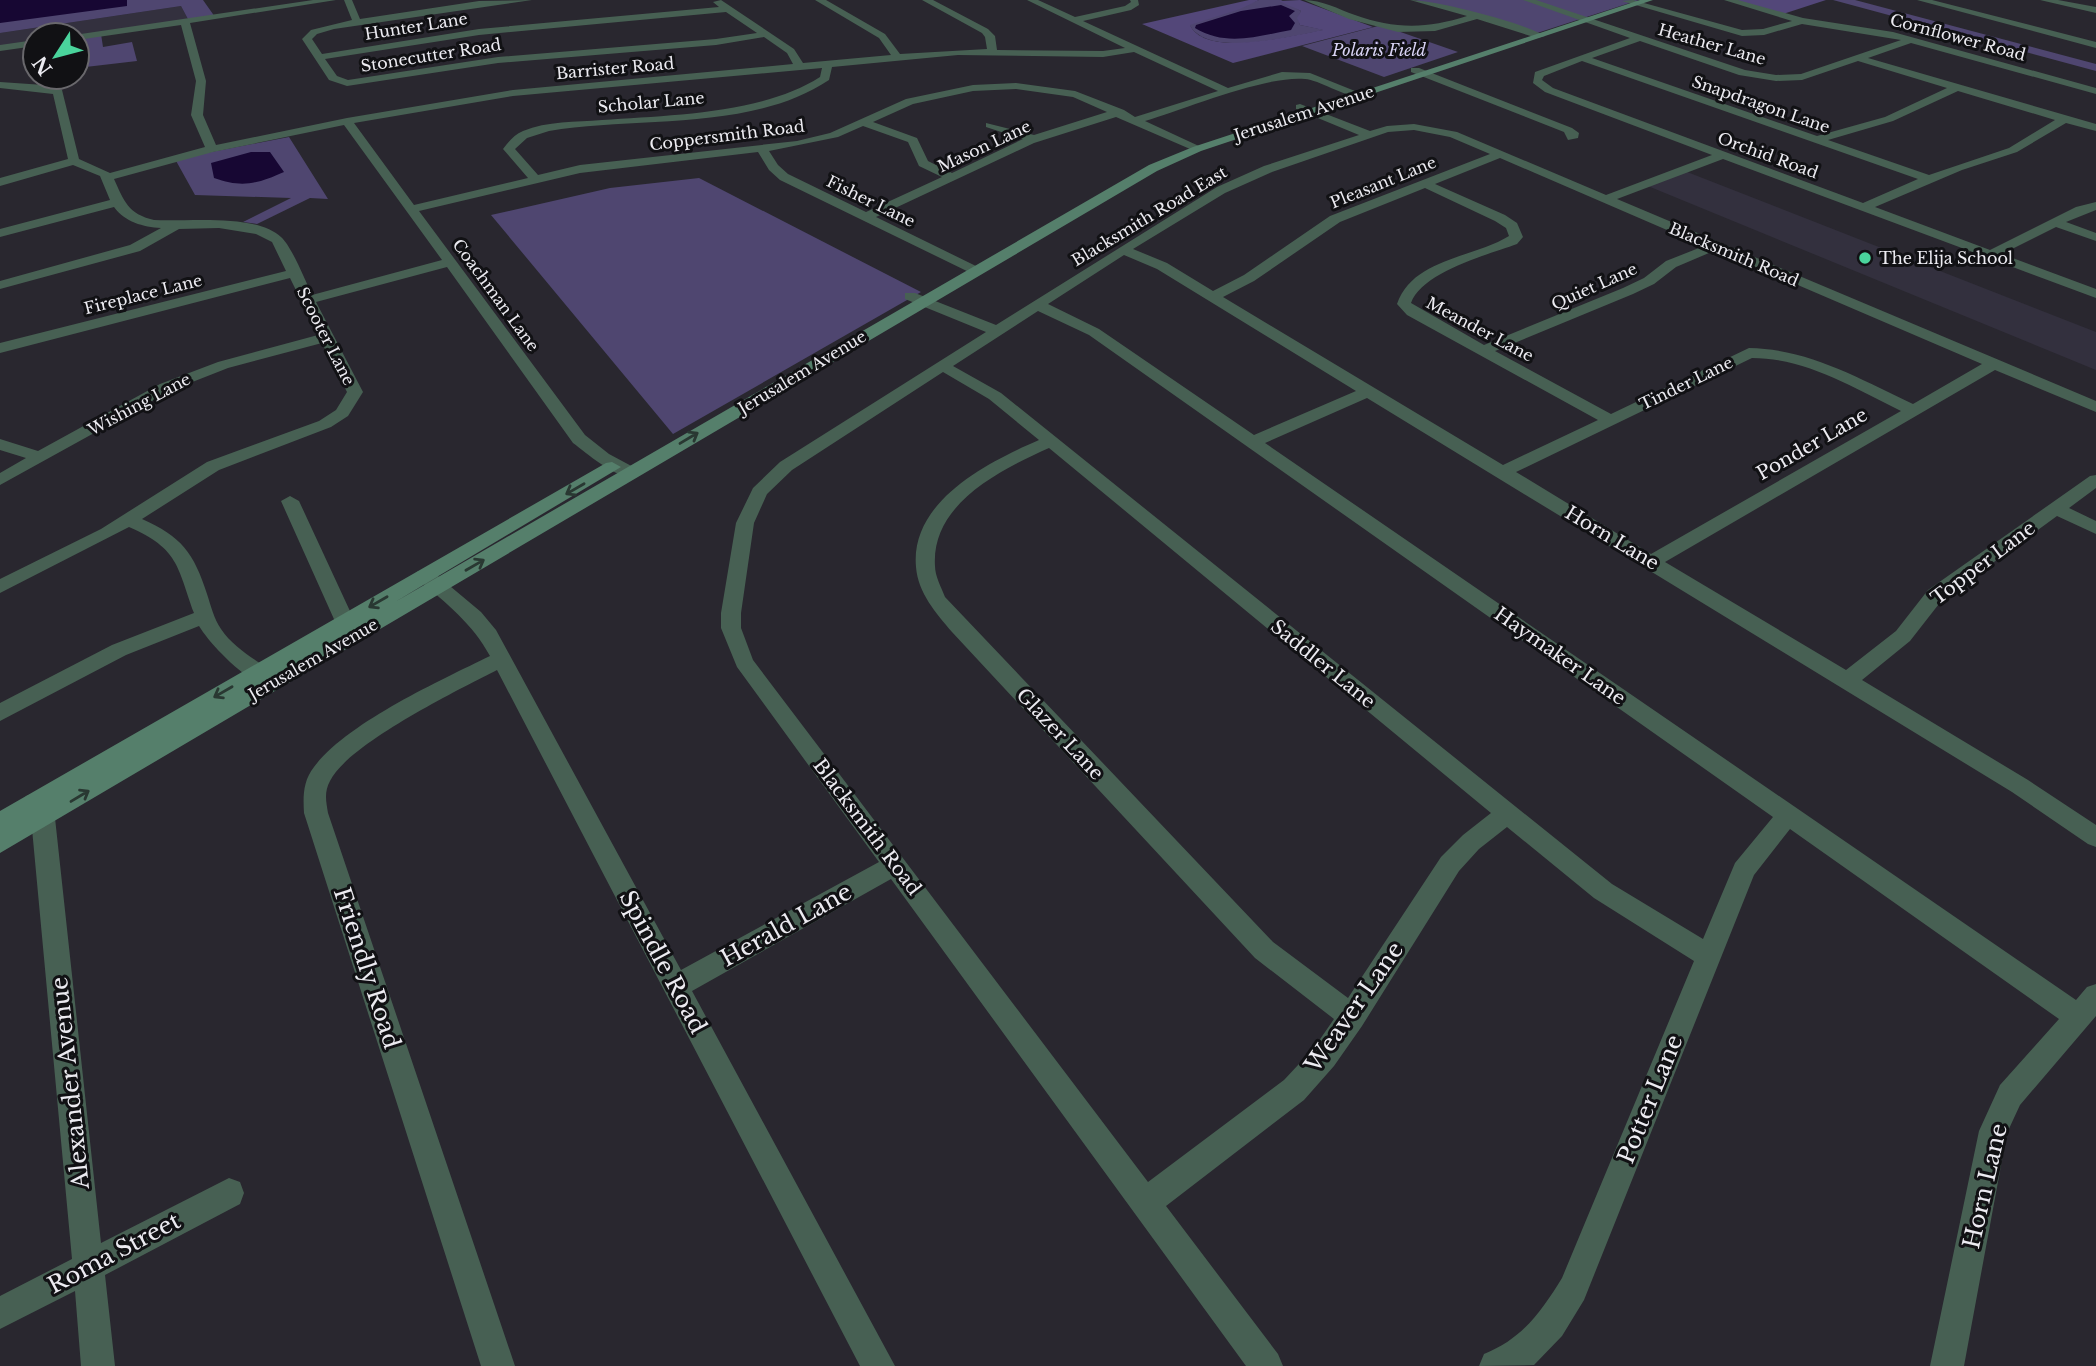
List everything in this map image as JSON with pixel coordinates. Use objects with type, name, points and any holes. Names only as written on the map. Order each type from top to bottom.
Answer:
[{"type":"main road","name":"Jerusalem Avenue","points":[[0,844],[38,810],[266,676],[1066,212],[1193,146],[1631,2],[1649,0]]},
{"type":"main road","name":"Jerusalem Avenue","points":[[0,822],[38,810]]},
{"type":"street","points":[[91,35],[282,3],[332,0]]},
{"type":"street","points":[[348,0],[357,22]]},
{"type":"street","points":[[319,57],[307,39],[310,34],[332,26],[479,4],[528,0]]},
{"type":"street","points":[[714,0],[791,51],[800,67]]},
{"type":"street","points":[[819,0],[882,36],[897,57]]},
{"type":"street","points":[[926,0],[985,31],[990,36],[992,51]]},
{"type":"street","points":[[1031,0],[1228,92]]},
{"type":"street","points":[[1074,20],[1128,8],[1136,4],[1134,0]]},
{"type":"street","points":[[1308,0],[1375,25],[1403,30],[1437,28],[1477,16]]},
{"type":"street","points":[[1414,0],[1534,34]]},
{"type":"street","name":"Heather Lane","points":[[1527,0],[1743,73],[1776,78],[1802,77],[1911,40]]},
{"type":"street","name":"Cornflower Road","points":[[1728,0],[1802,21],[1877,31],[2096,91]]},
{"type":"street","points":[[1921,0],[2096,45]]},
{"type":"street","points":[[2044,0],[2096,10]]},
{"type":"street","points":[[1631,2],[1742,33],[1764,32],[1802,21]]},
{"type":"street","name":"Hunter Lane","points":[[319,57],[488,31],[727,9]]},
{"type":"street","points":[[185,21],[201,81],[197,115],[212,149]]},
{"type":"street","name":"Stonecutter Road","points":[[319,57],[335,80],[342,82],[498,60],[716,41],[766,34]]},
{"type":"street","name":"Orchid Road","points":[[1637,38],[1539,74],[1536,81],[1549,90],[2096,294]]},
{"type":"street","points":[[0,48],[21,45]]},
{"type":"street","name":"Barrister Road","points":[[107,177],[212,149],[347,121],[513,93],[897,57],[992,51],[1103,54],[1134,49]]},
{"type":"street","points":[[1023,63],[1027,52]]},
{"type":"street","name":"Snapdragon Lane","points":[[1582,58],[1929,178]]},
{"type":"street","points":[[1858,58],[2096,128]]},
{"type":"street","name":"Scholar Lane","points":[[535,179],[509,149],[516,139],[530,132],[555,127],[756,106],[815,86],[825,78],[827,65]]},
{"type":"street","points":[[1420,72],[1568,130],[1573,133],[1572,138]]},
{"type":"street","points":[[411,74],[416,85]]},
{"type":"street","points":[[1137,120],[1290,75],[1310,76],[1355,93]]},
{"type":"street","name":"Coppersmith Road","points":[[412,209],[606,165],[821,139],[932,95],[1018,80],[1075,94],[1193,146]]},
{"type":"street","points":[[0,85],[44,88],[58,92],[74,161]]},
{"type":"street","points":[[1816,139],[1889,119],[1957,87]]},
{"type":"street","points":[[422,96],[428,107]]},
{"type":"street","points":[[1304,109],[1367,134]]},
{"type":"street","name":"Mason Lane","points":[[866,217],[1035,139],[1120,112]]},
{"type":"street","points":[[1864,207],[1929,178],[2014,150],[2064,119]]},
{"type":"street","name":"Coachman Lane","points":[[347,121],[579,439],[623,469]]},
{"type":"street","points":[[863,122],[914,140],[923,163],[953,178]]},
{"type":"street","points":[[990,125],[1035,139]]},
{"type":"street","name":"Blacksmith Road","points":[[1367,134],[1396,128],[1432,129],[1453,134],[2096,408]]},
{"type":"street","name":"Blacksmith Road East","points":[[997,331],[1189,208],[1245,178],[1367,134]]},
{"type":"street","name":"Fisher Lane","points":[[762,148],[784,177],[969,268]]},
{"type":"street","name":"Pleasant Lane","points":[[1213,297],[1249,278],[1335,219],[1500,154]]},
{"type":"street","points":[[1605,199],[1723,155]]},
{"type":"street","points":[[0,182],[74,161],[102,172],[107,177]]},
{"type":"street","name":"Scooter Lane","points":[[0,587],[72,552],[213,466],[253,449],[309,432],[342,413],[355,393],[277,240],[269,233],[231,225],[149,223],[131,217],[123,211],[107,177]]},
{"type":"street","name":"Meander Lane","points":[[1424,183],[1500,218],[1516,232],[1512,241],[1437,271],[1410,287],[1404,295],[1404,304],[1412,312],[1611,419]]},
{"type":"street","points":[[0,233],[119,202]]},
{"type":"street","points":[[1990,255],[2096,205]]},
{"type":"street","points":[[2056,222],[2096,237]]},
{"type":"street","points":[[0,285],[127,250],[151,241],[179,223]]},
{"type":"street","name":"Quiet Lane","points":[[1483,351],[1628,291],[1649,281],[1671,264],[1715,246]]},
{"type":"street","name":"Horn Lane","points":[[1123,250],[1162,266],[2020,786],[2096,836]]},
{"type":"street","points":[[308,300],[451,262]]},
{"type":"street","name":"Fireplace Lane","points":[[0,348],[294,273]]},
{"type":"street","points":[[917,299],[997,331]]},
{"type":"street","name":"Haymaker Lane","points":[[1038,305],[1094,332],[1788,815],[2087,1006]]},
{"type":"street","name":"Blacksmith Road","points":[[997,331],[786,466],[759,492],[745,523],[731,613],[732,628],[744,662],[1266,1366]]},
{"type":"street","name":"Wishing Lane","points":[[0,480],[148,396],[191,376],[328,337]]},
{"type":"street","name":"Tinder Lane","points":[[1503,472],[1739,357],[1758,352],[1778,353],[1805,360],[1913,410]]},
{"type":"street","name":"Ponder Lane","points":[[1651,562],[1994,364]]},
{"type":"street","name":"Saddler Lane","points":[[943,366],[986,390],[1051,441],[1603,891],[1708,956]]},
{"type":"street","points":[[1253,442],[1369,391]]},
{"type":"street","name":"Glazer Lane","points":[[1051,441],[1006,461],[945,506],[933,522],[925,546],[925,564],[936,598],[968,637],[1264,950],[1352,1017]]},
{"type":"street","points":[[0,444],[41,458]]},
{"type":"street","name":"Topper Lane","points":[[1846,681],[1903,636],[1935,595],[2096,480]]},
{"type":"street","points":[[290,501],[349,629]]},
{"type":"street","points":[[2057,509],[2096,528]]},
{"type":"street","points":[[128,519],[156,532],[178,550],[216,638],[266,676]]},
{"type":"street","name":"Spindle Road","points":[[432,581],[474,617],[489,635],[878,1366]]},
{"type":"street","points":[[0,713],[119,650],[205,616]]},
{"type":"street","name":"Friendly Road","points":[[498,1366],[316,813],[314,792],[321,774],[345,748],[428,696],[502,659]]},
{"type":"street","name":"Alexander Avenue","points":[[38,810],[98,1366]]},
{"type":"street","name":"Weaver Lane","points":[[1144,1204],[1294,1090],[1324,1057],[1352,1017],[1450,864],[1471,842],[1507,814]]},
{"type":"street","name":"Potter Lane","points":[[1496,1366],[1514,1360],[1546,1334],[1573,1289],[1744,870],[1788,815]]},
{"type":"street","name":"Herald Lane","points":[[676,986],[895,865]]},
{"type":"street","name":"Horn Lane","points":[[1947,1366],[1993,1131],[2010,1095],[2087,1006]]},
{"type":"street","name":"Roma Street","points":[[0,1314],[229,1193]]},
{"type":"shaded area","points":[[0,0],[127,0],[127,6],[0,23]]},
{"type":"shaded area","points":[[1259,0],[1190,25],[1199,35],[1213,41],[1231,43],[1272,40],[1323,30],[1300,25],[1297,18],[1301,11],[1279,1],[1300,0],[1373,27],[1233,63],[1142,24]]},
{"type":"shaded area","points":[[1735,0],[1826,0],[1783,14]]},
{"type":"shaded area","points":[[1281,5],[1295,11],[1289,16],[1295,23],[1291,30],[1230,39],[1207,34],[1195,28],[1196,25],[1241,11]]},
{"type":"shaded area","points":[[181,6],[189,21],[91,33],[91,21],[80,21]]},
{"type":"shaded area","points":[[21,30],[21,46],[0,50],[0,33]]},
{"type":"shaded area","points":[[251,152],[270,152],[284,172],[241,184],[214,178],[211,163]]},
{"type":"shaded area","name":"The Elija School","points":[[1682,170],[2096,332],[2096,370],[1643,184]]},
{"type":"green space","points":[[0,0],[203,0],[215,17],[189,21],[181,6],[80,21],[21,21],[21,30],[0,33]]},
{"type":"green space","points":[[1259,0],[1281,0],[1301,11],[1298,18],[1300,25],[1325,30],[1273,40],[1232,43],[1213,41],[1199,35],[1189,24]]},
{"type":"green space","points":[[1414,0],[1639,0],[1534,34],[1460,10]]},
{"type":"green space","points":[[1833,0],[1855,0],[2096,64],[2096,71]]},
{"type":"green space","name":"Polaris Field","points":[[1378,26],[1458,52],[1384,77],[1302,46]]},
{"type":"green space","points":[[101,34],[103,47],[132,42],[137,61],[91,66],[91,36]]},
{"type":"green space","points":[[289,137],[328,199],[310,198],[257,224],[243,222],[291,198],[195,195],[175,159]]},
{"type":"green space","points":[[699,178],[921,292],[673,434],[491,215],[610,188]]},
{"type":"place","name":"The Elija School","points":[[1865,258]]}]
